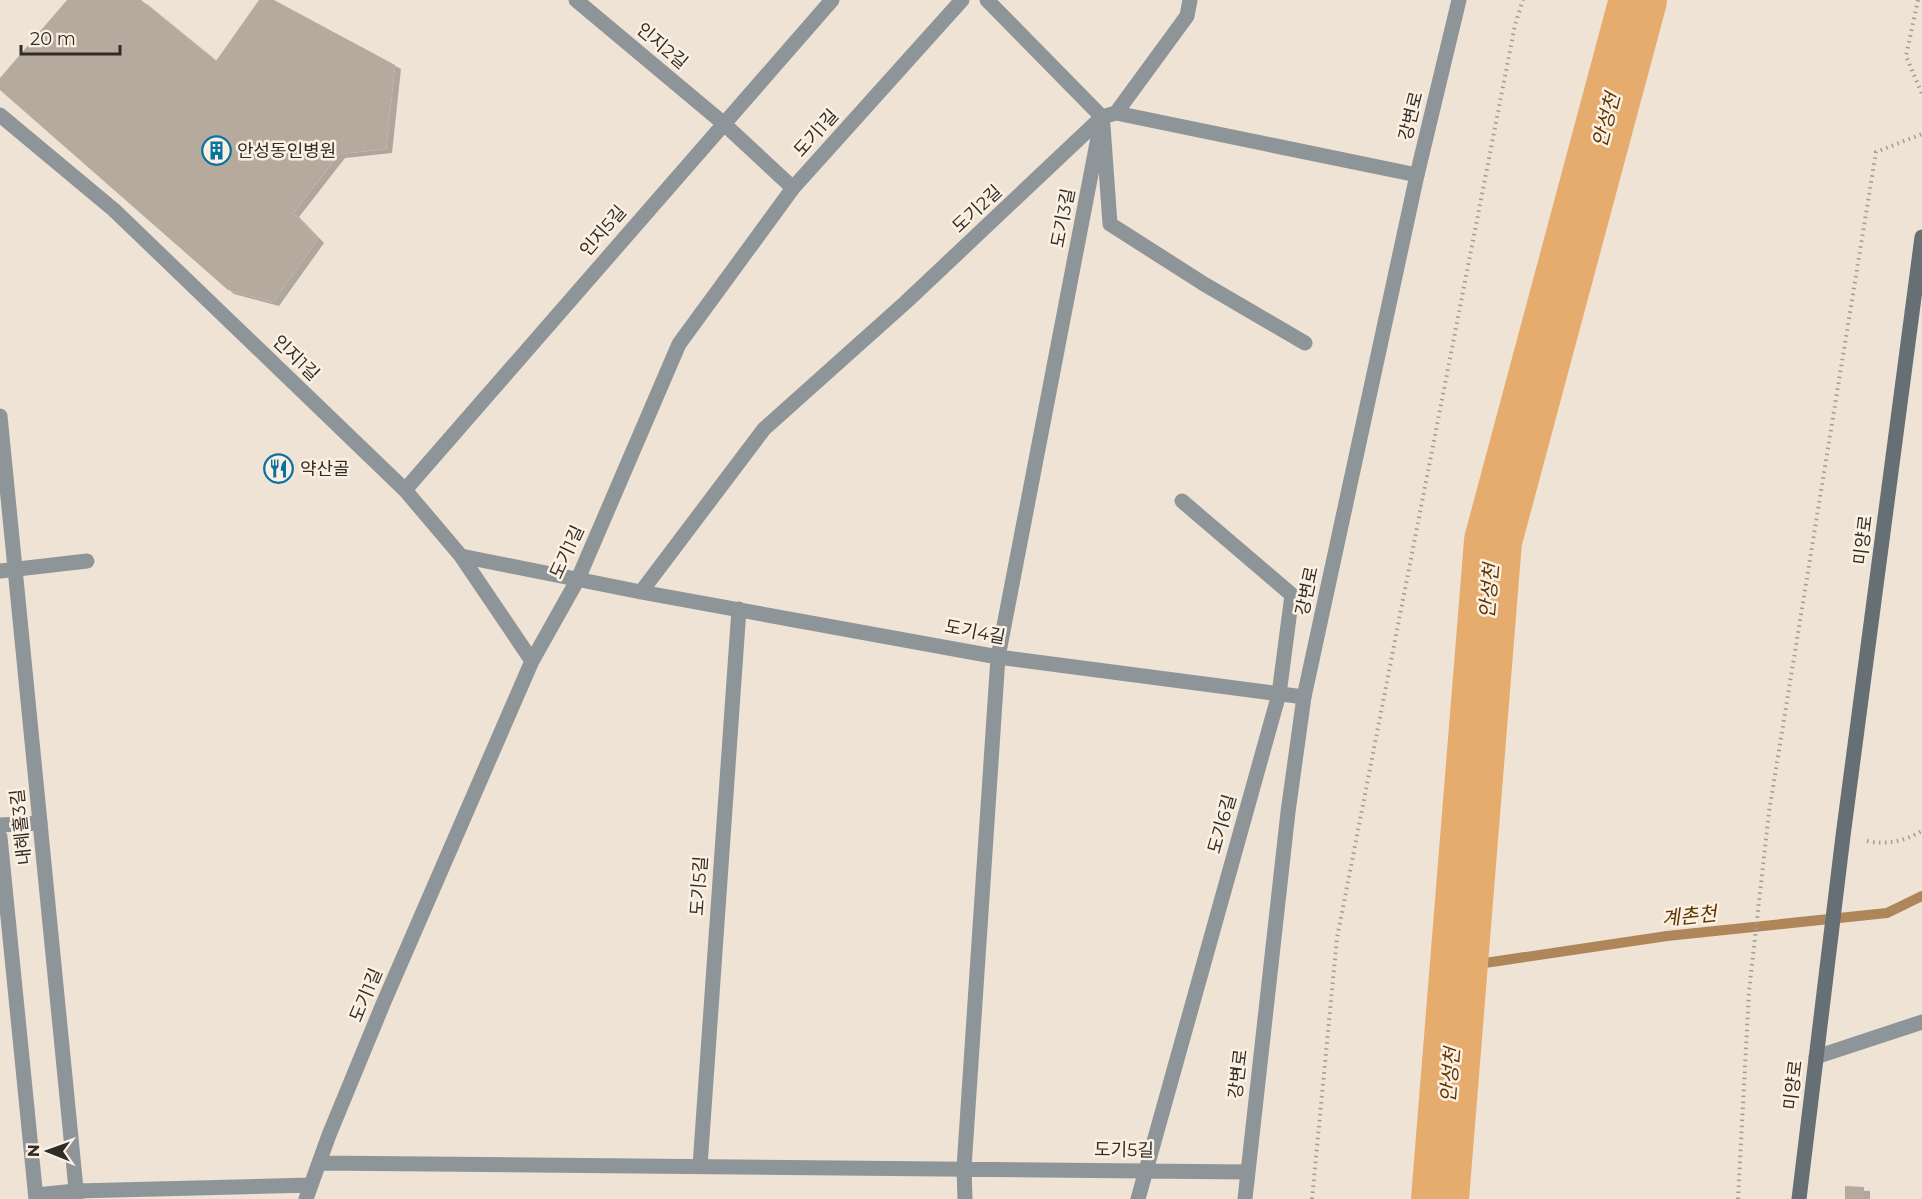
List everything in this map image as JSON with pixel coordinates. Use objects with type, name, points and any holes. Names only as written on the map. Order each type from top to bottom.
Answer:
[{"type":"main road","name":"미양로","points":[[1799,1199],[1922,237]]},
{"type":"street","name":"인지2길","points":[[576,0],[723,123],[792,188]]},
{"type":"street","name":"인지5길","points":[[405,490],[832,0]]},
{"type":"street","name":"도기1길","points":[[36,1197],[309,1192],[379,1014],[532,661],[578,579],[679,344],[792,188],[962,0]]},
{"type":"street","points":[[987,0],[1109,115],[1417,175]]},
{"type":"street","name":"도기2길","points":[[641,592],[764,429],[1109,115],[1187,16],[1190,0]]},
{"type":"street","name":"강변로","points":[[1245,1199],[1304,697],[1417,175],[1459,0]]},
{"type":"street","name":"인지1길","points":[[0,115],[114,210],[405,490],[461,556],[532,661]]},
{"type":"street","points":[[1109,115],[1110,224],[1204,284],[1305,343]]},
{"type":"street","name":"도기3길","points":[[998,657],[1109,115]]},
{"type":"street","name":"내혜홀3길","points":[[0,416],[8,570],[40,823],[77,1195]]},
{"type":"street","name":"도기6길","points":[[1138,1199],[1144,1169],[1279,694],[1292,595],[1182,501]]},
{"type":"street","name":"도기4길","points":[[461,556],[641,592],[998,657],[1304,697]]},
{"type":"street","points":[[8,570],[87,561]]},
{"type":"street","name":"도기5길","points":[[699,1166],[739,609]]},
{"type":"street","points":[[965,1199],[964,1168],[998,657]]},
{"type":"street","points":[[0,825],[40,823]]},
{"type":"street","name":"내혜홀3길","points":[[0,837],[7,968],[36,1197]]},
{"type":"street","points":[[1816,1057],[1922,1022]]},
{"type":"street","name":"도기5길","points":[[319,1163],[1144,1169],[1247,1172]]},
{"type":"path","points":[[1312,1199],[1337,938],[1515,25],[1523,0]]},
{"type":"path","points":[[1918,0],[1906,56],[1922,94]]},
{"type":"path","points":[[1738,1199],[1749,991],[1769,812],[1876,152],[1922,134]]},
{"type":"path","points":[[1843,842],[1878,843],[1908,839],[1922,831]]},
{"type":"building","name":"안성동인병원","points":[[67,0],[141,0],[216,61],[259,0],[274,0],[395,65],[386,149],[339,154],[293,213],[318,239],[273,302],[228,290],[0,90],[0,78]]},
{"type":"building","points":[[1845,1186],[1864,1187],[1864,1199],[1845,1199]]},
{"type":"waterway","name":"안성천","points":[[1440,1199],[1493,541],[1638,0]]},
{"type":"waterway","name":"계촌천","points":[[1458,967],[1667,936],[1887,913],[1922,896]]},
{"type":"place","name":"안성동인병원","points":[[216,151]]},
{"type":"place","name":"약산골","points":[[279,469]]}]
